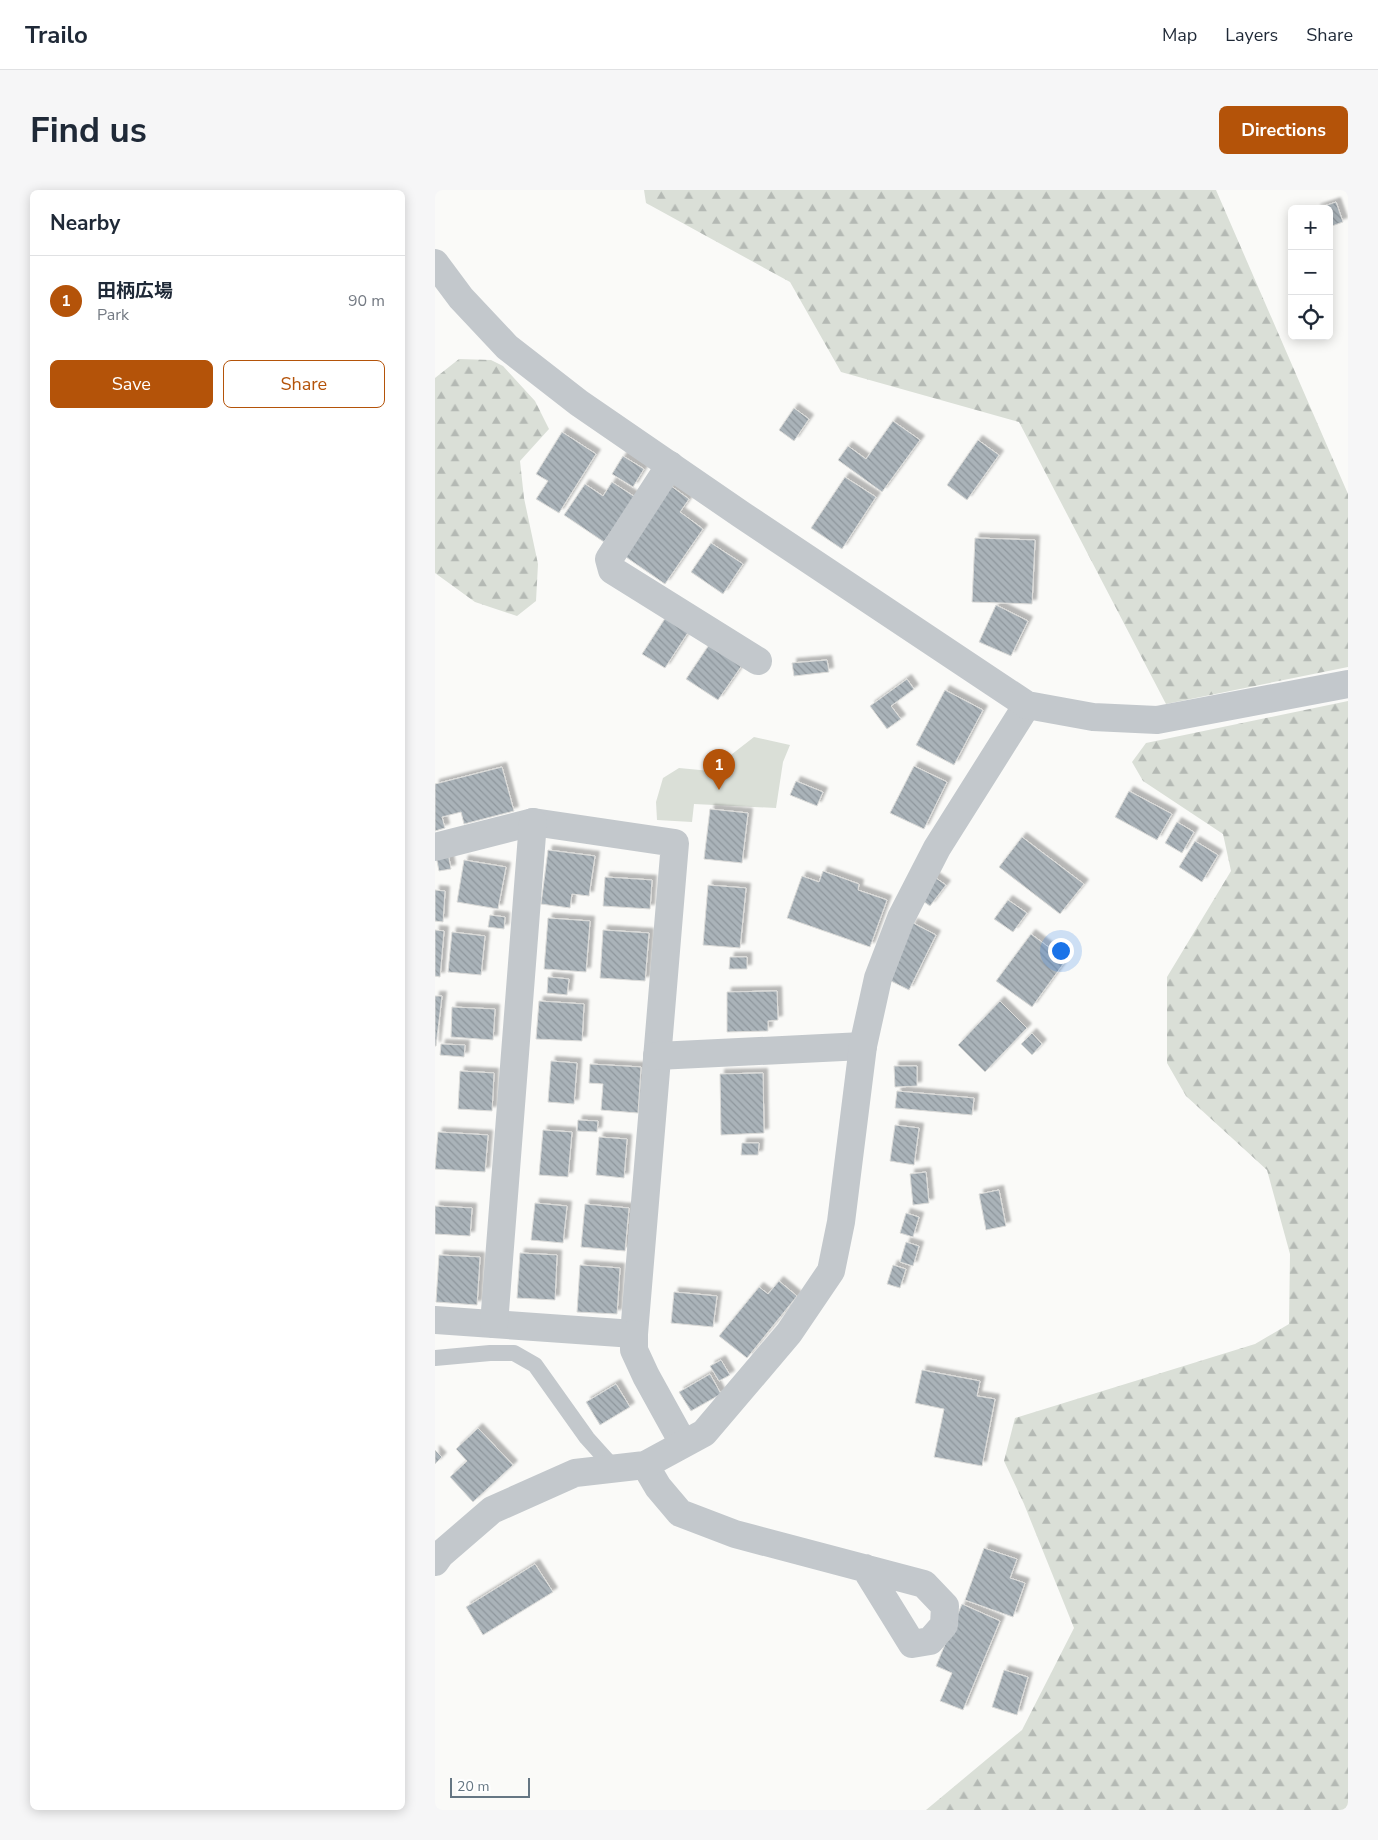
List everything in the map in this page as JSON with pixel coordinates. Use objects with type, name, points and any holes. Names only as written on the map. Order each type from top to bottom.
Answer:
[{"type":"street","points":[[435,262],[461,298],[507,347],[579,403],[1027,705],[1093,717],[1157,720],[1348,684]]},
{"type":"street","points":[[670,465],[609,559],[612,570],[758,661]]},
{"type":"street","points":[[435,1562],[440,1555],[491,1510],[575,1473],[645,1465],[704,1433],[789,1333],[831,1271],[841,1222],[863,1046],[878,978],[901,918],[937,848],[1027,705]]},
{"type":"street","points":[[435,847],[533,822],[675,843],[634,1350],[683,1444]]},
{"type":"street","points":[[494,1324],[533,822]]},
{"type":"street","points":[[657,1056],[863,1046]]},
{"type":"street","points":[[435,1320],[634,1334]]},
{"type":"street","points":[[645,1465],[658,1487],[680,1513],[735,1534],[865,1568]]},
{"type":"lane","points":[[435,1358],[490,1353],[514,1353],[535,1364],[587,1438],[614,1468]]},
{"type":"green space","points":[[644,190],[1216,190],[1348,494],[1348,667],[1166,704],[1019,422],[841,372],[790,282],[646,203]]},
{"type":"green space","points":[[459,359],[491,360],[503,366],[535,401],[549,429],[520,461],[524,498],[538,564],[536,601],[517,616],[475,602],[435,573],[435,378]]},
{"type":"green space","points":[[1348,701],[1348,1810],[926,1810],[1022,1730],[1074,1628],[1024,1504],[1004,1461],[1015,1418],[1255,1344],[1289,1324],[1290,1254],[1267,1170],[1186,1096],[1167,1063],[1167,977],[1231,871],[1223,834],[1143,781],[1132,762],[1146,743]]},
{"type":"green space","points":[[754,737],[790,745],[783,762],[776,808],[694,804],[692,822],[657,820],[656,802],[663,778],[679,768],[721,772],[727,758]]},
{"type":"building","points":[[1336,202],[1343,222],[1333,226],[1333,205],[1327,205]]},
{"type":"building","points":[[794,408],[809,419],[794,441],[779,430]]},
{"type":"building","points":[[893,421],[920,440],[882,492],[838,460],[848,446],[866,459]]},
{"type":"building","points":[[562,432],[596,454],[559,513],[536,499],[548,481],[536,474]]},
{"type":"building","points":[[978,440],[999,455],[967,500],[947,485]]},
{"type":"building","points":[[623,456],[644,469],[633,487],[612,474]]},
{"type":"building","points":[[845,477],[876,497],[842,549],[811,528]]},
{"type":"building","points":[[612,482],[635,497],[604,542],[564,515],[585,484],[603,496]]},
{"type":"building","points":[[671,486],[689,499],[680,512],[703,529],[665,584],[623,555]]},
{"type":"building","points":[[975,538],[1035,540],[1032,604],[972,602]]},
{"type":"building","points":[[711,543],[743,564],[723,594],[691,572]]},
{"type":"building","points":[[996,605],[1028,621],[1011,656],[979,642]]},
{"type":"building","points":[[666,617],[689,631],[665,668],[642,654]]},
{"type":"building","points":[[713,639],[745,661],[718,700],[686,679]]},
{"type":"building","points":[[827,660],[829,672],[794,676],[792,663]]},
{"type":"building","points":[[907,679],[914,689],[891,706],[901,719],[887,729],[870,706]]},
{"type":"building","points":[[945,690],[983,710],[954,765],[916,745]]},
{"type":"building","points":[[914,766],[947,782],[924,829],[890,813]]},
{"type":"building","points":[[502,767],[514,811],[464,824],[461,812],[442,817],[445,828],[435,831],[435,784]]},
{"type":"building","points":[[796,781],[823,792],[817,806],[790,795]]},
{"type":"building","points":[[1129,791],[1172,814],[1157,840],[1115,817]]},
{"type":"building","points":[[710,809],[748,813],[742,863],[704,859]]},
{"type":"building","points":[[1177,822],[1194,832],[1182,853],[1165,843]]},
{"type":"building","points":[[1022,837],[1084,884],[1060,914],[999,867]]},
{"type":"building","points":[[1195,841],[1218,855],[1202,882],[1179,867]]},
{"type":"building","points":[[548,850],[595,856],[589,896],[572,894],[570,908],[541,904]]},
{"type":"building","points":[[448,853],[451,869],[439,871],[436,856]]},
{"type":"building","points":[[464,860],[506,867],[498,909],[457,902]]},
{"type":"building","points":[[823,871],[859,884],[858,890],[887,900],[870,947],[787,918],[802,876],[819,882]]},
{"type":"building","points":[[933,876],[946,885],[930,906],[917,897]]},
{"type":"building","points":[[605,877],[652,880],[650,909],[603,906]]},
{"type":"building","points":[[708,885],[746,888],[740,948],[703,945]]},
{"type":"building","points":[[435,890],[445,891],[443,922],[435,921]]},
{"type":"building","points":[[1008,900],[1027,913],[1013,932],[994,919]]},
{"type":"building","points":[[490,915],[505,917],[504,929],[488,927]]},
{"type":"building","points":[[548,918],[590,921],[586,972],[544,969]]},
{"type":"building","points":[[913,923],[936,935],[909,990],[885,978]]},
{"type":"building","points":[[435,930],[444,931],[440,977],[435,976]]},
{"type":"building","points":[[603,930],[649,933],[645,981],[600,978]]},
{"type":"building","points":[[452,932],[485,936],[481,975],[448,972]]},
{"type":"building","points":[[1031,934],[1066,960],[1032,1007],[996,981]]},
{"type":"building","points":[[730,957],[747,957],[747,969],[729,969]]},
{"type":"building","points":[[548,977],[569,979],[567,995],[547,993]]},
{"type":"building","points":[[777,991],[778,1020],[768,1021],[768,1031],[727,1032],[727,992]]},
{"type":"building","points":[[435,996],[442,996],[436,1046],[435,1046]]},
{"type":"building","points":[[539,1001],[584,1004],[582,1041],[536,1039]]},
{"type":"building","points":[[1000,1001],[1027,1028],[985,1072],[958,1045]]},
{"type":"building","points":[[452,1007],[495,1009],[493,1040],[451,1037]]},
{"type":"building","points":[[1032,1033],[1042,1044],[1032,1055],[1021,1044]]},
{"type":"building","points":[[441,1044],[465,1045],[464,1057],[440,1055]]},
{"type":"building","points":[[551,1061],[577,1063],[574,1104],[548,1102]]},
{"type":"building","points":[[590,1064],[641,1067],[638,1113],[601,1110],[603,1084],[589,1083]]},
{"type":"building","points":[[894,1066],[917,1066],[917,1086],[895,1087]]},
{"type":"building","points":[[460,1071],[494,1073],[492,1111],[458,1109]]},
{"type":"building","points":[[763,1073],[764,1133],[721,1135],[720,1074]]},
{"type":"building","points":[[897,1091],[974,1098],[972,1115],[895,1108]]},
{"type":"building","points":[[578,1120],[598,1121],[597,1132],[577,1131]]},
{"type":"building","points":[[895,1125],[919,1128],[914,1165],[890,1161]]},
{"type":"building","points":[[543,1130],[572,1132],[568,1177],[539,1175]]},
{"type":"building","points":[[438,1132],[488,1135],[485,1172],[435,1169]]},
{"type":"building","points":[[599,1137],[627,1139],[624,1178],[596,1175]]},
{"type":"building","points":[[742,1143],[759,1143],[758,1155],[741,1155]]},
{"type":"building","points":[[926,1172],[929,1203],[913,1205],[910,1174]]},
{"type":"building","points":[[999,1190],[1006,1226],[986,1230],[979,1194]]},
{"type":"building","points":[[535,1203],[567,1206],[563,1243],[531,1240]]},
{"type":"building","points":[[585,1204],[629,1208],[625,1251],[581,1247]]},
{"type":"building","points":[[435,1206],[472,1208],[470,1236],[435,1234]]},
{"type":"building","points":[[906,1213],[919,1217],[913,1237],[900,1233]]},
{"type":"building","points":[[906,1242],[919,1246],[913,1266],[900,1262]]},
{"type":"building","points":[[520,1253],[557,1255],[555,1300],[517,1298]]},
{"type":"building","points":[[439,1255],[480,1257],[477,1305],[436,1302]]},
{"type":"building","points":[[580,1265],[620,1268],[617,1314],[577,1312]]},
{"type":"building","points":[[893,1265],[906,1269],[900,1288],[887,1284]]},
{"type":"building","points":[[779,1281],[797,1296],[747,1358],[719,1336],[759,1287],[768,1294]]},
{"type":"building","points":[[674,1292],[717,1296],[713,1327],[671,1323]]},
{"type":"building","points":[[721,1360],[730,1375],[719,1381],[710,1366]]},
{"type":"building","points":[[922,1370],[980,1381],[977,1396],[995,1399],[982,1466],[934,1457],[944,1409],[915,1403]]},
{"type":"building","points":[[710,1374],[721,1394],[691,1411],[679,1392]]},
{"type":"building","points":[[616,1384],[630,1407],[600,1425],[586,1402]]},
{"type":"building","points":[[478,1428],[513,1465],[473,1502],[450,1477],[467,1461],[456,1449]]},
{"type":"building","points":[[435,1450],[442,1457],[435,1464]]},
{"type":"building","points":[[984,1548],[1017,1559],[1010,1578],[1025,1583],[1013,1617],[965,1600]]},
{"type":"building","points":[[535,1564],[553,1592],[483,1635],[466,1607]]},
{"type":"building","points":[[962,1604],[1000,1621],[963,1710],[940,1701],[952,1673],[936,1666]]},
{"type":"building","points":[[1004,1670],[1028,1677],[1017,1715],[992,1707]]},
{"type":"place","name":"田柄広場","points":[[719,790]]}]
